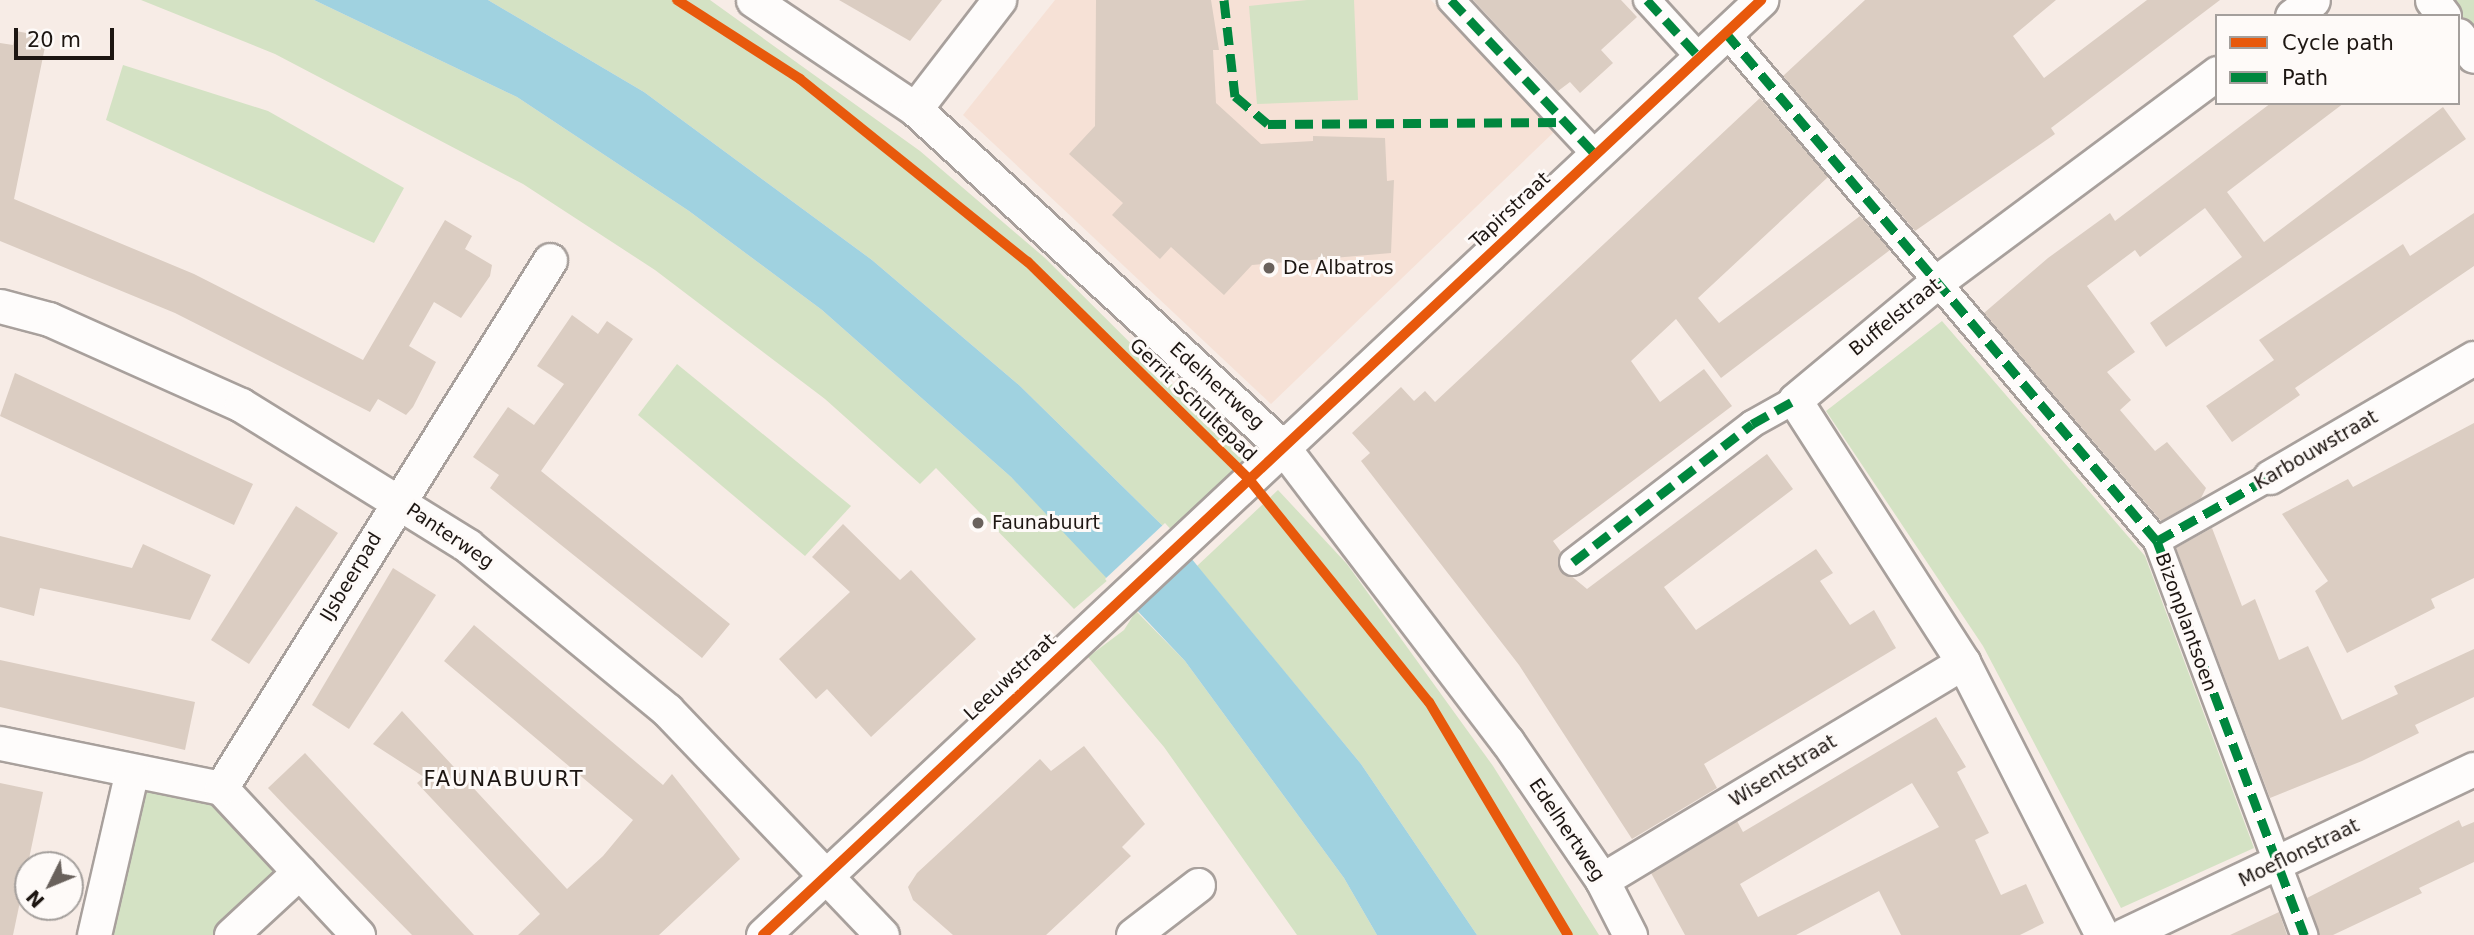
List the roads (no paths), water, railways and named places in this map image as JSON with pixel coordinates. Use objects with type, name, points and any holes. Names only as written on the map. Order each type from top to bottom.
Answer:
[{"type":"street","name":"Edelhertweg","points":[[754,0],[915,109],[1282,446],[1490,719],[1602,880],[1630,935]]},
{"type":"street","points":[[915,109],[999,0]]},
{"type":"street","points":[[1451,0],[1595,155]]},
{"type":"street","points":[[1647,0],[1700,58]]},
{"type":"street","name":"Tapirstraat","points":[[1282,446],[1762,0]]},
{"type":"street","points":[[2295,14],[2313,0]]},
{"type":"street","name":"Bizonplantsoen","points":[[1726,33],[1934,284],[2157,541],[2275,865],[2304,935]]},
{"type":"street","points":[[2460,38],[2474,56]]},
{"type":"street","name":"Buffelstraat","points":[[1573,562],[1752,424],[1795,400],[1934,284],[2215,74]]},
{"type":"street","name":"IJsbeerpad","points":[[221,788],[397,501],[550,260]]},
{"type":"street","name":"Panterweg","points":[[0,306],[49,319],[241,405],[397,501],[528,591],[667,710],[828,874],[882,935]]},
{"type":"street","name":"Karbouwstraat","points":[[2157,541],[2474,358]]},
{"type":"street","points":[[1795,400],[1963,662],[2102,935]]},
{"type":"street","name":"Leeuwstraat","points":[[762,935],[1282,446]]},
{"type":"street","name":"Wisentstraat","points":[[1602,880],[1963,662]]},
{"type":"street","points":[[0,743],[221,788],[358,935]]},
{"type":"street","name":"Moeflonstraat","points":[[2124,935],[2474,769]]},
{"type":"street","points":[[94,935],[132,771]]},
{"type":"street","points":[[230,935],[299,872]]},
{"type":"street","points":[[1133,935],[1198,885]]},
{"type":"water","points":[[314,0],[488,0],[644,92],[872,260],[1019,385],[1172,535],[1361,764],[1477,935],[1377,935],[1344,878],[1185,661],[1011,477],[822,310],[689,211],[517,97]]},
{"type":"place","name":"De Albatros","points":[[1269,268]]},
{"type":"place","name":"Faunabuurt","points":[[978,523]]},
{"type":"district","name":"FAUNABUURT","points":[[504,779]]}]
